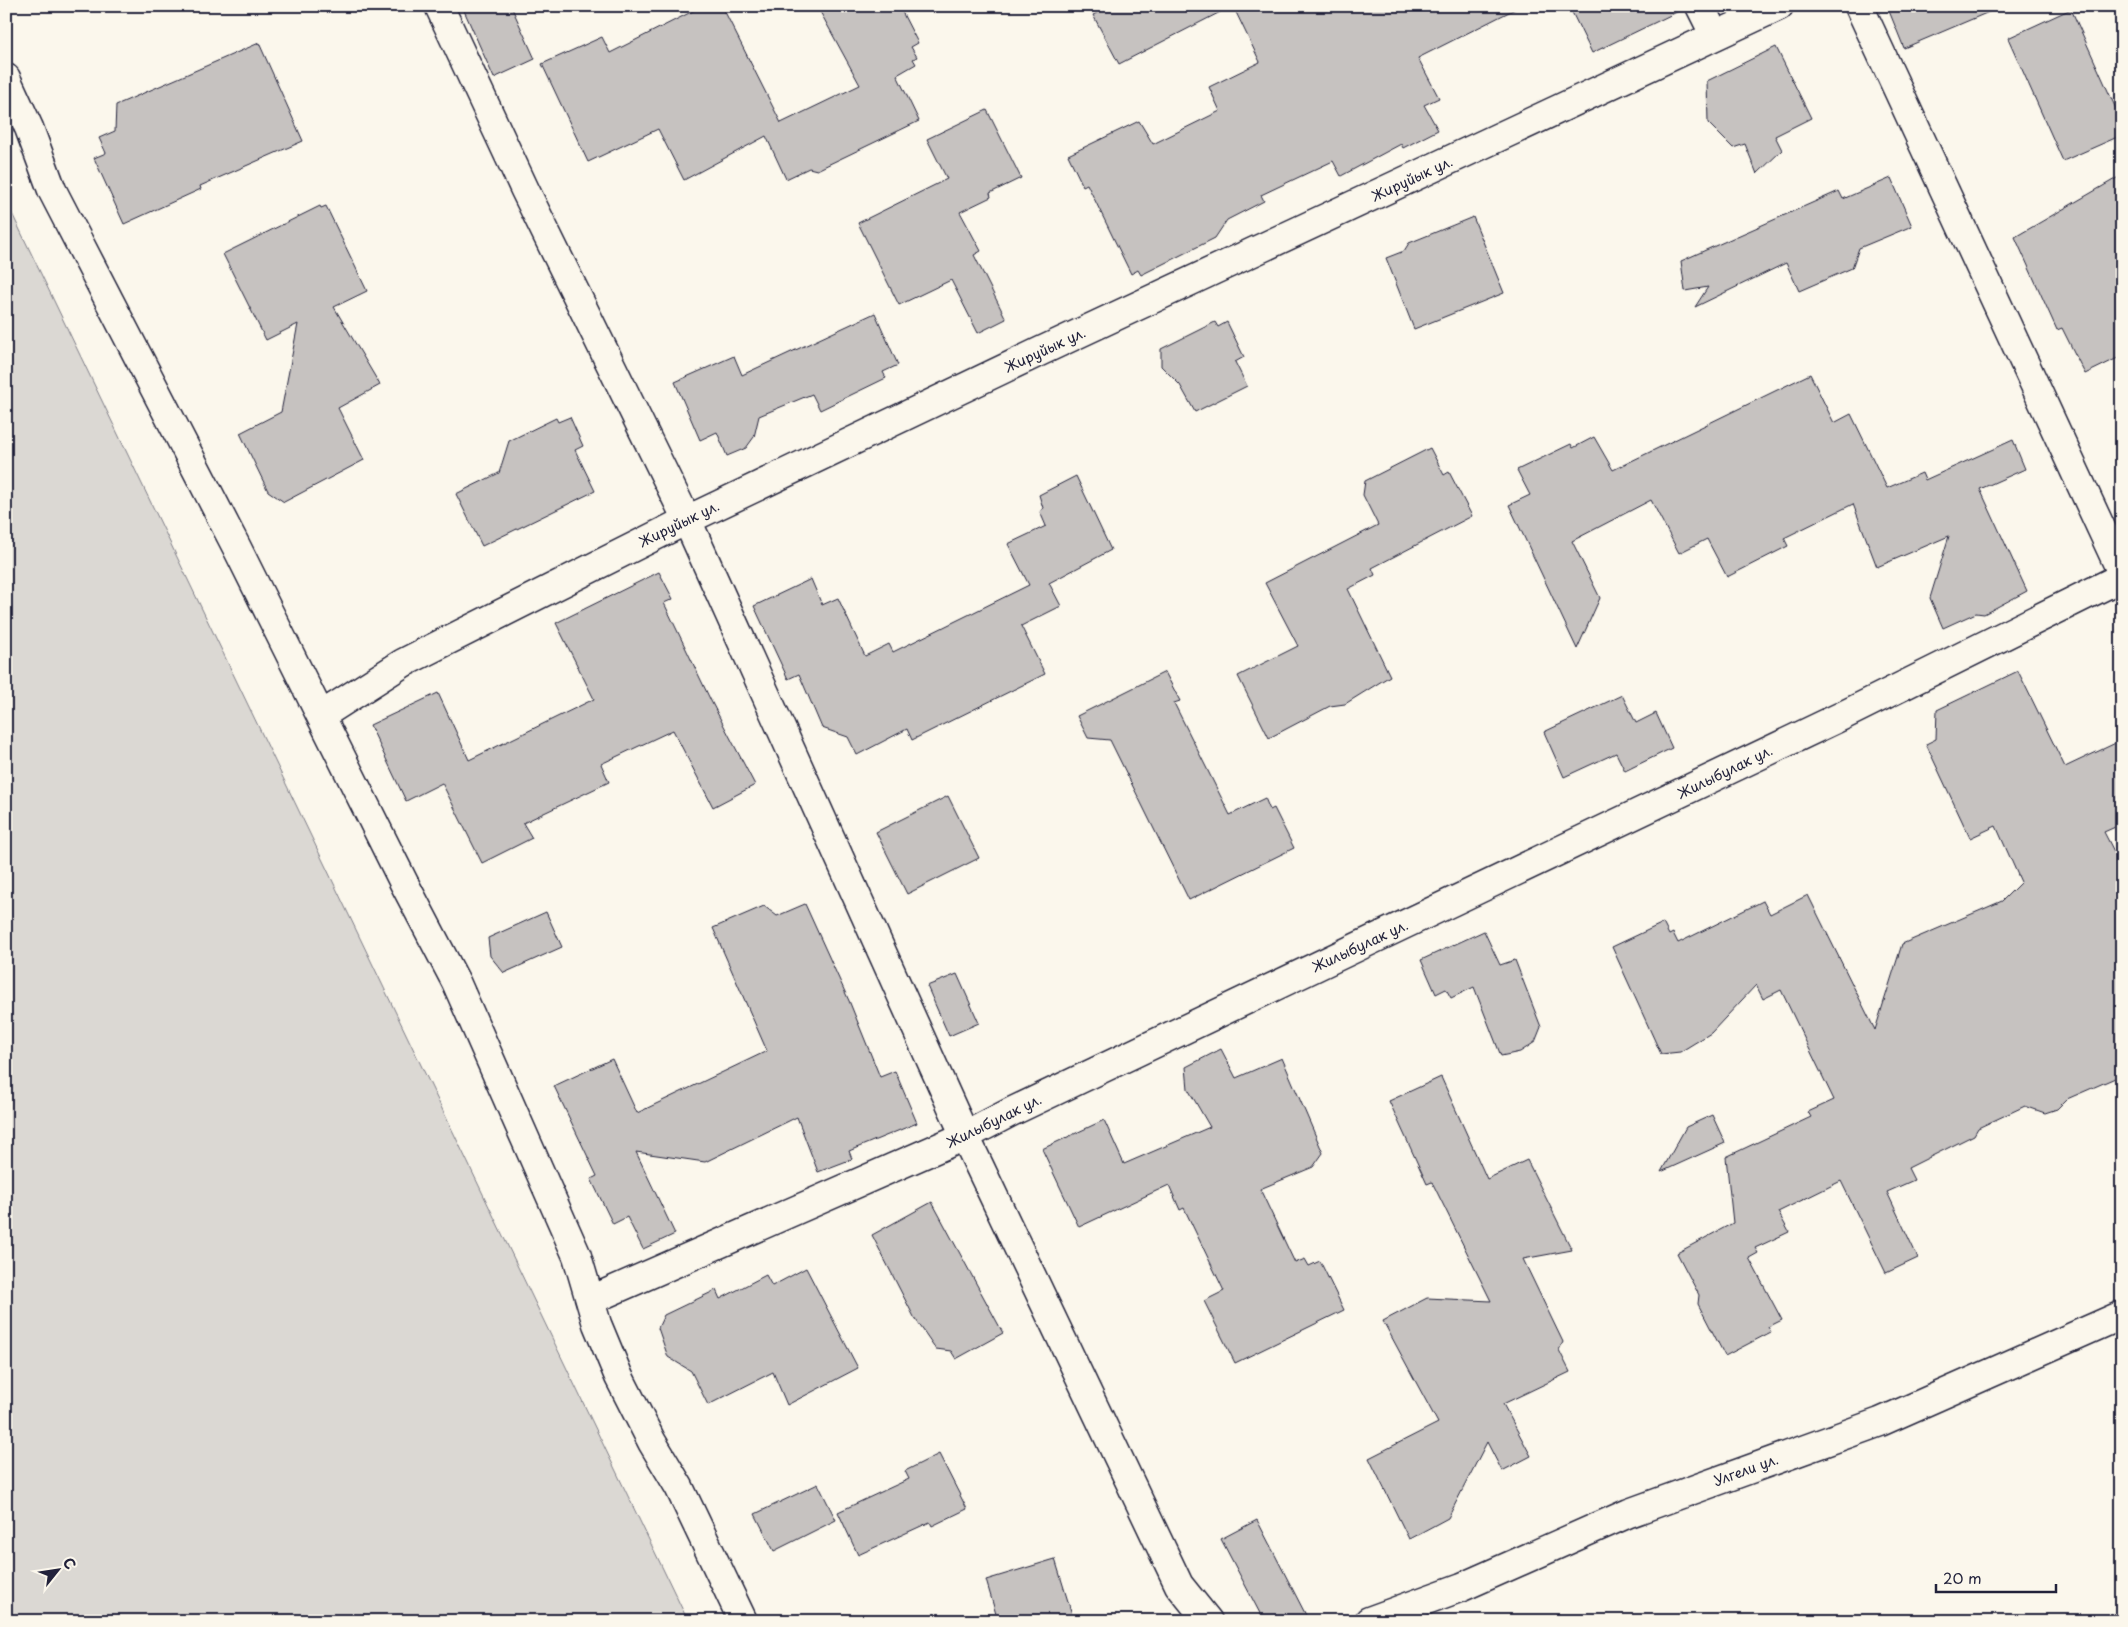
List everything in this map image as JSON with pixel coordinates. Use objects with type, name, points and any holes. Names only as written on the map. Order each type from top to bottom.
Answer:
[{"type":"street","points":[[439,6],[525,190],[687,520],[965,1136],[1179,1585],[1208,1621]]},
{"type":"street","points":[[1700,6],[1715,36]]},
{"type":"street","name":"Жируйык ул.","points":[[322,715],[403,662],[687,520],[1039,352],[1779,6]]},
{"type":"street","points":[[1859,6],[2122,573]]},
{"type":"street","points":[[6,78],[29,128],[52,190],[322,715],[404,883],[456,982],[577,1256],[597,1324],[619,1377],[652,1442],[679,1487],[743,1621]]},
{"type":"street","name":"Жилыбулак ул.","points":[[591,1300],[965,1136],[1013,1111],[1844,715],[2122,577]]},
{"type":"street","name":"Улгели ул.","points":[[1369,1621],[1462,1587],[1629,1514],[1880,1422],[2122,1315]]},
{"type":"shaded area","points":[[6,201],[688,1621],[6,1621]]},
{"type":"building","points":[[462,6],[511,6],[535,59],[494,78]]},
{"type":"building","points":[[703,6],[722,6],[781,123],[860,85],[817,6],[899,6],[918,43],[911,47],[917,57],[913,59],[916,64],[897,75],[919,121],[817,170],[809,168],[786,179],[766,136],[684,180],[658,129],[588,162],[542,64],[602,37],[610,53]]},
{"type":"building","points":[[1110,6],[1232,6],[1119,64],[1093,15]]},
{"type":"building","points":[[1233,6],[1521,6],[1418,58],[1439,98],[1424,105],[1438,130],[1403,148],[1401,144],[1341,176],[1333,161],[1261,195],[1264,201],[1227,220],[1215,238],[1141,275],[1138,270],[1131,274],[1087,184],[1083,186],[1068,155],[1139,121],[1153,144],[1220,111],[1209,87],[1260,62]]},
{"type":"building","points":[[1569,6],[1685,6],[1685,8],[1592,53]]},
{"type":"building","points":[[1887,6],[2003,6],[1904,48]]},
{"type":"building","points":[[2071,9],[2122,122],[2122,135],[2063,161],[2008,38]]},
{"type":"building","points":[[259,43],[303,141],[200,186],[201,189],[124,224],[94,158],[106,153],[99,138],[115,131],[116,105]]},
{"type":"building","points":[[1776,47],[1811,118],[1775,136],[1782,150],[1757,174],[1745,144],[1733,148],[1708,123],[1707,81]]},
{"type":"building","points":[[987,110],[1021,178],[990,193],[991,197],[960,212],[981,251],[974,255],[1006,319],[978,333],[951,280],[899,305],[858,223],[947,179],[927,139]]},
{"type":"building","points":[[2122,175],[2122,356],[2085,374],[2062,328],[2057,330],[2015,237]]},
{"type":"building","points":[[1891,178],[1912,226],[1859,248],[1852,268],[1799,291],[1786,263],[1695,307],[1708,287],[1685,291],[1681,261],[1839,191],[1843,199]]},
{"type":"building","points":[[320,206],[321,208],[326,206],[367,291],[334,307],[380,385],[338,408],[364,460],[284,502],[268,491],[240,433],[281,412],[298,324],[266,340],[223,254]]},
{"type":"building","points":[[1473,217],[1504,293],[1414,329],[1386,258],[1404,251],[1409,243]]},
{"type":"building","points":[[875,313],[898,365],[883,372],[886,378],[820,410],[812,394],[759,416],[754,437],[746,448],[727,456],[717,432],[700,440],[675,382],[734,356],[742,375]]},
{"type":"building","points":[[1215,322],[1218,327],[1227,322],[1244,357],[1235,362],[1247,386],[1195,412],[1180,385],[1161,366],[1161,349]]},
{"type":"building","points":[[1810,374],[1834,423],[1851,414],[1887,488],[1922,473],[1925,480],[2013,440],[2025,469],[1980,489],[2027,591],[1984,614],[1976,613],[1943,628],[1930,598],[1949,536],[1877,567],[1853,504],[1784,538],[1788,546],[1727,577],[1707,539],[1679,553],[1651,500],[1572,541],[1600,598],[1577,649],[1509,505],[1530,495],[1517,470],[1571,444],[1573,448],[1594,437],[1613,470]]},
{"type":"building","points":[[570,417],[583,446],[575,450],[595,491],[482,546],[456,494],[499,473],[509,441],[556,418],[558,422]]},
{"type":"building","points":[[1430,448],[1444,475],[1449,472],[1472,516],[1372,568],[1375,575],[1348,589],[1390,676],[1345,704],[1330,706],[1269,738],[1238,676],[1298,646],[1265,583],[1378,525],[1363,495],[1365,481]]},
{"type":"building","points":[[1076,476],[1111,550],[1049,583],[1061,606],[1021,626],[1045,674],[912,740],[907,729],[857,755],[848,737],[822,728],[799,674],[788,679],[754,606],[811,579],[822,605],[838,598],[865,656],[889,644],[893,652],[1029,585],[1008,544],[1046,526],[1040,512],[1043,508],[1039,495]]},
{"type":"building","points":[[659,572],[673,599],[664,603],[711,701],[755,785],[713,807],[673,730],[601,764],[609,782],[523,823],[532,838],[482,863],[442,783],[406,801],[370,725],[438,693],[469,760],[594,699],[556,623]]},
{"type":"building","points":[[2018,671],[2065,767],[2122,740],[2122,824],[2104,832],[2122,867],[2122,1075],[2067,1099],[2057,1109],[2045,1113],[2025,1106],[1978,1128],[1974,1135],[1908,1168],[1914,1180],[1887,1192],[1918,1258],[1886,1273],[1841,1181],[1778,1212],[1789,1232],[1755,1248],[1758,1253],[1749,1258],[1782,1320],[1768,1327],[1771,1332],[1725,1356],[1698,1304],[1699,1295],[1677,1253],[1733,1223],[1726,1157],[1811,1117],[1808,1112],[1834,1100],[1781,990],[1763,999],[1756,985],[1711,1033],[1680,1052],[1661,1054],[1612,947],[1663,923],[1669,935],[1673,933],[1678,943],[1763,901],[1770,914],[1808,895],[1875,1030],[1902,944],[2002,901],[2021,882],[1996,826],[1970,838],[1926,744],[1936,739],[1937,710]]},
{"type":"building","points":[[1165,672],[1180,701],[1174,703],[1230,815],[1265,798],[1270,810],[1274,808],[1294,848],[1189,900],[1110,740],[1088,738],[1077,716]]},
{"type":"building","points":[[1622,695],[1636,723],[1656,713],[1672,748],[1625,771],[1616,753],[1564,777],[1544,732]]},
{"type":"building","points":[[948,796],[979,858],[907,894],[876,832]]},
{"type":"building","points":[[805,904],[850,1003],[880,1077],[895,1071],[917,1123],[849,1151],[852,1159],[818,1172],[797,1117],[705,1162],[636,1152],[675,1234],[643,1249],[627,1217],[613,1224],[591,1179],[597,1176],[554,1086],[612,1059],[637,1113],[767,1051],[713,928],[764,906],[777,916]]},
{"type":"building","points":[[546,912],[562,947],[504,973],[490,956],[488,938]]},
{"type":"building","points":[[1484,931],[1500,965],[1515,960],[1541,1027],[1535,1042],[1520,1052],[1501,1056],[1474,987],[1451,998],[1446,989],[1436,994],[1421,960]]},
{"type":"building","points":[[957,974],[979,1023],[949,1036],[927,986]]},
{"type":"building","points":[[1221,1049],[1236,1078],[1282,1058],[1323,1153],[1313,1167],[1260,1189],[1295,1263],[1305,1259],[1309,1266],[1320,1261],[1344,1310],[1235,1363],[1204,1301],[1224,1291],[1184,1208],[1180,1210],[1169,1185],[1079,1227],[1042,1149],[1104,1120],[1124,1164],[1210,1127],[1188,1089],[1186,1067]]},
{"type":"building","points":[[1441,1077],[1487,1179],[1527,1160],[1572,1250],[1523,1259],[1563,1342],[1559,1350],[1570,1372],[1503,1404],[1531,1456],[1502,1471],[1487,1442],[1448,1518],[1409,1539],[1369,1458],[1438,1423],[1383,1321],[1427,1298],[1491,1301],[1432,1182],[1427,1184],[1389,1101]]},
{"type":"building","points":[[1712,1115],[1725,1143],[1661,1172],[1686,1127]]},
{"type":"building","points":[[932,1202],[1003,1333],[956,1359],[951,1351],[936,1349],[914,1317],[872,1235]]},
{"type":"building","points":[[806,1268],[858,1368],[787,1405],[773,1372],[708,1405],[691,1371],[668,1357],[658,1328],[664,1315],[716,1290],[720,1299],[766,1275],[772,1286]]},
{"type":"building","points":[[939,1454],[967,1509],[932,1526],[930,1522],[858,1555],[838,1512],[909,1479],[905,1471]]},
{"type":"building","points":[[818,1484],[836,1520],[774,1551],[755,1514]]},
{"type":"building","points":[[1257,1520],[1309,1621],[1264,1621],[1221,1539]]},
{"type":"building","points":[[1055,1559],[1074,1621],[998,1621],[986,1580]]}]
